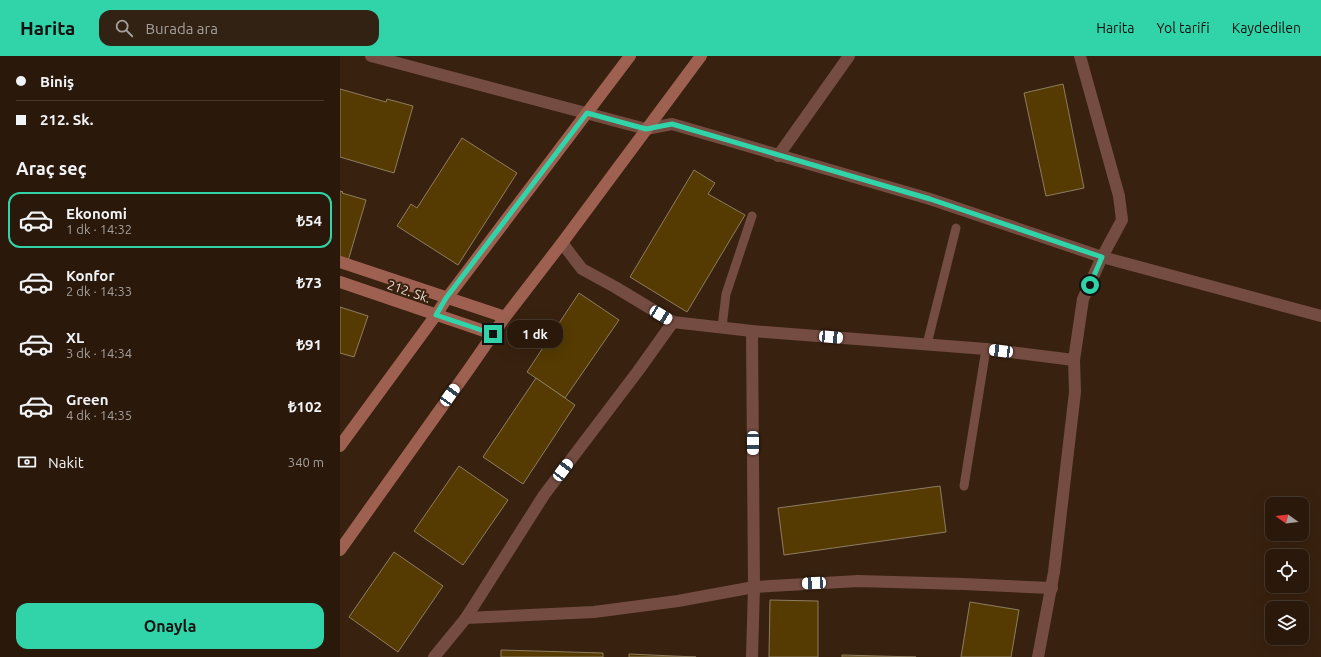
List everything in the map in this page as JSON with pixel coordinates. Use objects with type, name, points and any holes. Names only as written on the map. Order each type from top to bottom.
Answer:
[{"type":"main road","points":[[340,446],[436,315],[446,298],[630,56]]},
{"type":"main road","points":[[340,550],[505,317],[701,56]]},
{"type":"main road","points":[[340,262],[505,317]]},
{"type":"main road","name":"212. Sk.","points":[[340,282],[493,334]]},
{"type":"street","points":[[371,56],[646,129],[672,124],[930,199],[1102,257],[1321,316]]},
{"type":"street","points":[[778,156],[849,56]]},
{"type":"street","points":[[1038,657],[1052,588],[1075,392],[1074,360],[1083,299],[1102,257],[1122,220],[1119,196],[1080,56]]},
{"type":"street","points":[[562,243],[582,269],[673,322],[752,331],[986,349],[1074,360]]},
{"type":"street","points":[[434,657],[466,618],[544,495],[638,371],[673,322]]},
{"type":"street","points":[[752,331],[754,587],[752,657]]},
{"type":"street","points":[[466,618],[594,612],[678,602],[754,587],[858,581],[1052,588]]},
{"type":"lane","points":[[722,327],[726,294],[752,216]]},
{"type":"lane","points":[[927,344],[956,228]]},
{"type":"lane","points":[[964,486],[986,349]]},
{"type":"building","points":[[1063,84],[1084,188],[1046,196],[1024,93]]},
{"type":"building","points":[[340,89],[386,102],[387,99],[413,106],[394,173],[340,157]]},
{"type":"building","points":[[462,138],[517,173],[458,265],[397,226],[411,204],[417,208]]},
{"type":"building","points":[[694,170],[715,183],[708,194],[745,215],[687,312],[630,277]]},
{"type":"building","points":[[340,191],[343,192],[342,193],[366,200],[348,261],[340,259]]},
{"type":"building","points":[[579,293],[619,320],[565,398],[527,372]]},
{"type":"building","points":[[340,307],[368,316],[354,357],[340,353]]},
{"type":"building","points":[[536,378],[575,405],[523,484],[483,457]]},
{"type":"building","points":[[459,466],[508,500],[463,565],[414,531]]},
{"type":"building","points":[[940,486],[946,532],[784,555],[778,508]]},
{"type":"building","points":[[394,552],[443,586],[398,652],[349,617]]},
{"type":"building","points":[[770,600],[818,601],[818,657],[769,657]]},
{"type":"building","points":[[970,602],[1019,610],[1011,657],[961,657]]},
{"type":"building","points":[[501,650],[603,653],[603,657],[501,657]]},
{"type":"building","points":[[629,654],[696,657],[629,657]]},
{"type":"building","points":[[842,655],[916,657],[842,657]]},
{"type":"route","points":[[493,334],[436,315],[446,298],[587,113],[646,129],[672,124],[930,199],[1102,257],[1090,285]]}]
